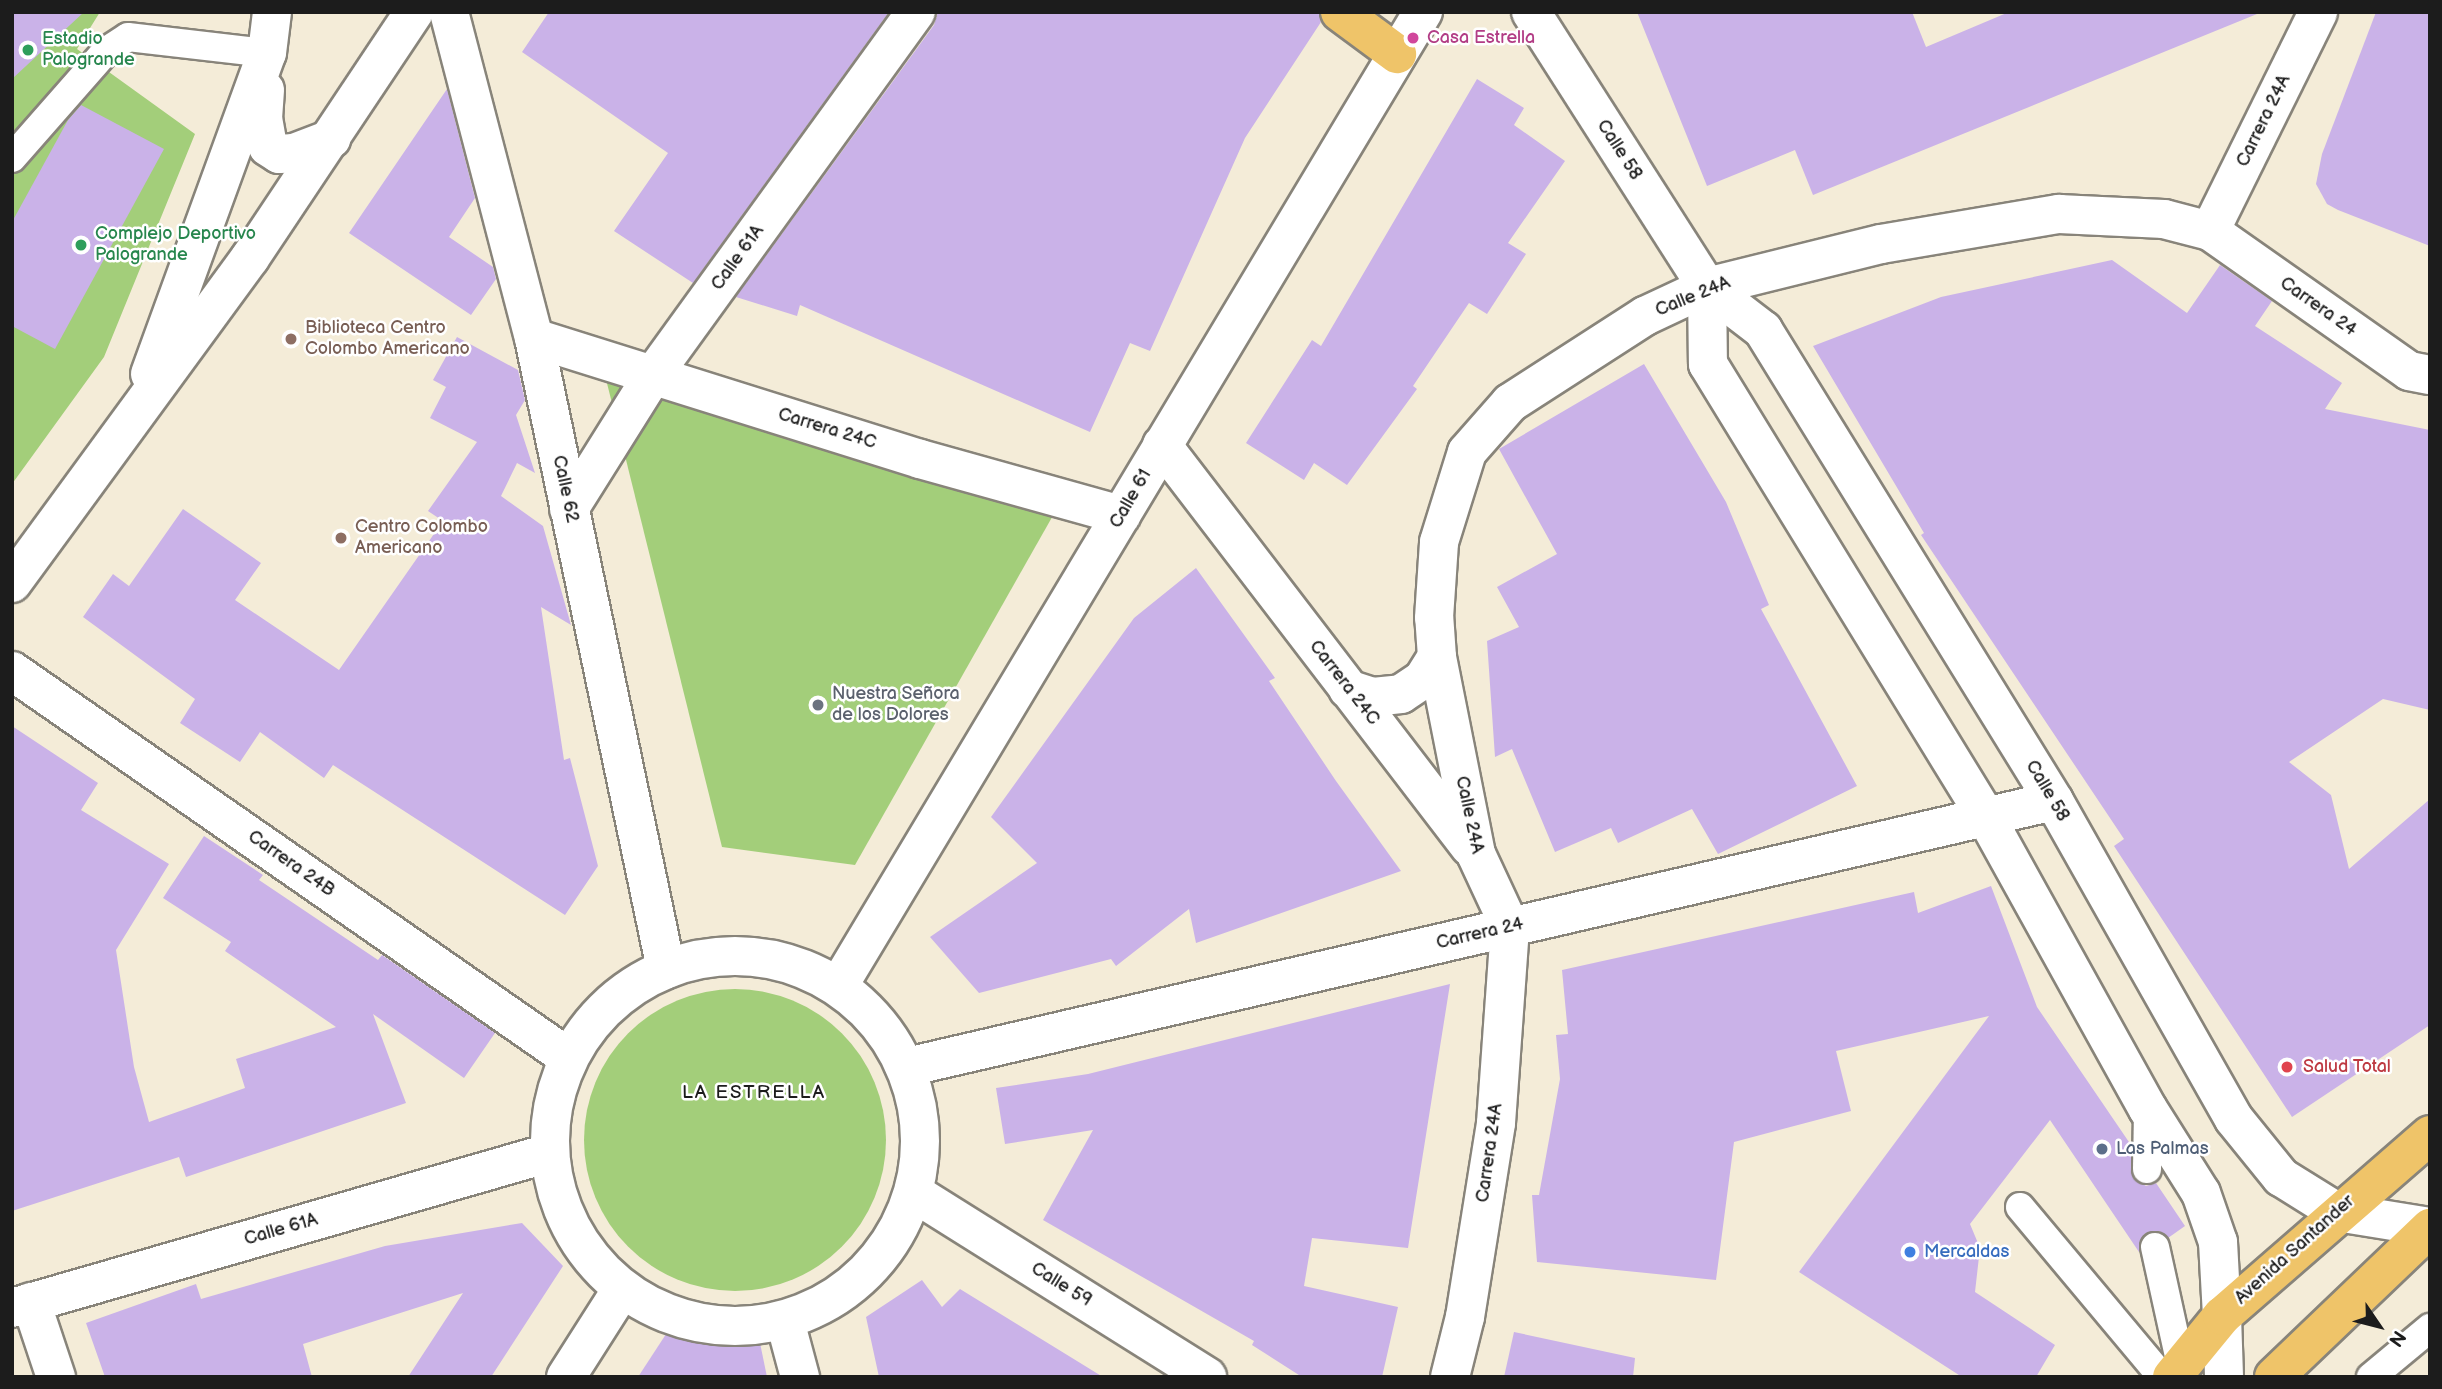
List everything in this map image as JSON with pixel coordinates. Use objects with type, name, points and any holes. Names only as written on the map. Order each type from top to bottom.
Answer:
[{"type":"main road","points":[[1340,12],[1397,54]]},
{"type":"main road","name":"Avenida Santander","points":[[2172,1373],[2222,1316],[2337,1212],[2430,1135]]},
{"type":"main road","points":[[2274,1377],[2430,1228]]},
{"type":"street","points":[[272,12],[263,118],[268,147],[279,154],[294,153],[331,139]]},
{"type":"street","points":[[12,583],[331,139],[414,12]]},
{"type":"street","name":"Calle 62","points":[[449,12],[534,338],[666,969]]},
{"type":"street","name":"Calle 61A","points":[[569,509],[653,375],[916,12]]},
{"type":"street","name":"Calle 61","points":[[839,985],[1423,12]]},
{"type":"street","name":"Calle 58","points":[[1531,12],[1707,287],[1763,330],[2054,801],[2234,1119],[2281,1177],[2337,1212],[2430,1228]]},
{"type":"street","name":"Carrera 24A","points":[[2210,231],[2318,12]]},
{"type":"street","points":[[133,418],[267,53]]},
{"type":"street","name":"Calle 24A","points":[[1510,927],[1476,854],[1437,657],[1434,618],[1439,542],[1467,452],[1510,402],[1645,316],[1707,287],[1881,244],[2059,214],[2164,219],[2210,231]]},
{"type":"street","name":"Carrera 24","points":[[2210,231],[2409,371],[2430,375]]},
{"type":"street","points":[[1707,287],[1708,363],[1986,817],[2148,1109],[2202,1193],[2218,1242],[2224,1377]]},
{"type":"street","name":"Carrera 24C","points":[[534,338],[920,459],[1122,515]]},
{"type":"street","name":"Carrera 24C","points":[[1162,445],[1476,854]]},
{"type":"street","points":[[1348,689],[1373,697],[1401,694],[1423,679],[1437,657]]},
{"type":"street","name":"Carrera 24B","points":[[12,671],[569,1058]]},
{"type":"street","name":"Carrera 24","points":[[906,1067],[2054,801]]},
{"type":"street","name":"Carrera 24A","points":[[1450,1377],[1465,1317],[1496,1123],[1510,927]]},
{"type":"street","points":[[715,956],[765,957],[804,967],[839,985],[890,1036],[906,1067],[919,1108],[921,1150],[914,1193],[894,1236],[865,1273],[828,1301],[785,1321],[740,1327],[696,1323],[657,1311],[622,1289],[594,1264],[572,1231],[557,1195],[549,1153],[553,1106],[569,1058],[594,1021],[628,990],[666,969],[715,956]]},
{"type":"street","name":"Calle 61A","points":[[22,1305],[549,1153]]},
{"type":"street","name":"Calle 59","points":[[914,1193],[1207,1377]]},
{"type":"street","points":[[566,1377],[622,1289]]},
{"type":"street","points":[[22,1305],[57,1377]]},
{"type":"street","points":[[785,1321],[800,1377]]},
{"type":"lane","points":[[12,158],[117,42],[141,36],[267,53]]},
{"type":"lane","points":[[2147,1169],[2148,1109]]},
{"type":"lane","points":[[2020,1207],[2172,1373]]},
{"type":"lane","points":[[2155,1247],[2172,1373]]},
{"type":"lane","points":[[2371,1377],[2430,1328]]},
{"type":"green space","name":"Complejo Deportivo Palogrande","points":[[12,12],[100,12],[77,49],[195,134],[104,357],[12,484]]},
{"type":"green space","points":[[603,367],[1055,512],[855,865],[722,847]]},
{"type":"green space","points":[[735,989],[764,992],[806,1007],[831,1024],[851,1044],[874,1082],[883,1111],[886,1140],[883,1169],[868,1211],[851,1236],[831,1256],[793,1279],[764,1288],[735,1291],[706,1288],[664,1273],[639,1256],[619,1236],[596,1198],[587,1169],[584,1140],[587,1111],[602,1069],[619,1044],[639,1024],[677,1001],[706,992]]},
{"type":"building","name":"Estadio Palogrande","points":[[12,12],[84,12],[12,79]]},
{"type":"building","points":[[549,12],[889,12],[693,283],[614,231],[668,153],[522,52]]},
{"type":"building","points":[[938,12],[1319,12],[1321,22],[1245,138],[1150,351],[1130,343],[1090,432],[800,305],[797,316],[736,297],[934,25]]},
{"type":"building","points":[[1637,12],[1912,12],[1926,47],[2009,12],[2257,14],[1813,195],[1795,150],[1707,186]]},
{"type":"building","points":[[2376,12],[2430,12],[2430,246],[2338,210],[2327,204],[2316,184],[2322,154]]},
{"type":"building","points":[[1477,79],[1524,108],[1514,125],[1565,161],[1508,243],[1526,254],[1487,314],[1469,303],[1413,386],[1417,389],[1347,485],[1314,463],[1304,480],[1246,443],[1312,340],[1321,346]]},
{"type":"building","points":[[447,89],[475,198],[449,237],[493,267],[496,279],[471,315],[349,233]]},
{"type":"building","points":[[81,105],[164,149],[55,349],[12,326],[12,222],[68,120]]},
{"type":"building","points":[[2112,260],[2187,313],[2220,265],[2272,301],[2255,326],[2342,383],[2325,409],[2430,430],[2430,710],[2383,699],[2289,762],[2331,795],[2349,869],[2430,799],[2430,1025],[2292,1117],[2114,846],[2124,839],[1921,535],[1924,533],[1813,346],[1941,297]]},
{"type":"building","points":[[457,337],[518,370],[525,400],[516,415],[535,473],[517,463],[501,496],[543,526],[571,625],[541,607],[564,760],[570,758],[598,866],[565,915],[333,765],[324,778],[260,732],[240,762],[180,723],[195,699],[83,617],[113,574],[129,586],[183,509],[261,563],[235,600],[339,670],[443,521],[428,511],[477,442],[430,418],[446,387],[433,380]]},
{"type":"building","points":[[1644,364],[1726,502],[1769,605],[1761,609],[1857,786],[1718,854],[1692,809],[1618,843],[1611,828],[1555,852],[1512,749],[1495,757],[1487,641],[1519,627],[1497,587],[1557,554],[1499,449]]},
{"type":"building","points":[[1196,568],[1275,678],[1269,681],[1401,871],[1196,943],[1189,909],[1116,966],[1111,959],[979,993],[930,937],[1037,863],[991,817],[1134,618]]},
{"type":"building","points":[[12,726],[98,783],[81,810],[169,864],[116,950],[134,1067],[149,1122],[245,1088],[236,1059],[336,1027],[225,951],[231,942],[163,898],[204,836],[263,875],[259,880],[378,960],[382,955],[495,1033],[464,1078],[373,1014],[406,1103],[186,1177],[179,1157],[12,1211]]},
{"type":"building","points":[[1991,886],[2037,1007],[2131,1145],[2133,1178],[2146,1186],[2156,1183],[2185,1226],[2168,1238],[2159,1231],[2144,1234],[2139,1252],[2050,1120],[1970,1224],[1980,1248],[1975,1292],[2055,1345],[2036,1377],[1962,1377],[1799,1272],[1989,1016],[1836,1051],[1851,1111],[1734,1142],[1716,1280],[1537,1262],[1532,1195],[1539,1195],[1560,1079],[1556,1035],[1568,1034],[1562,970],[1914,892],[1918,913]]},
{"type":"building","points":[[1450,984],[1408,1248],[1312,1238],[1304,1286],[1398,1307],[1382,1377],[1302,1377],[1252,1345],[1254,1341],[1043,1220],[1093,1130],[1005,1144],[996,1088],[1088,1074]]},
{"type":"building","points":[[522,1223],[563,1266],[491,1377],[408,1377],[463,1293],[303,1344],[312,1377],[105,1377],[86,1323],[196,1284],[201,1299],[385,1246]]},
{"type":"building","points":[[922,1280],[942,1307],[960,1289],[1103,1377],[879,1377],[866,1317]]},
{"type":"building","points":[[670,1328],[759,1338],[767,1377],[638,1377]]},
{"type":"building","points":[[1514,1332],[1635,1358],[1633,1377],[1504,1377]]},
{"type":"place","name":"Casa Estrella","points":[[1413,38]]},
{"type":"place","name":"Estadio Palogrande","points":[[28,50]]},
{"type":"place","name":"Complejo Deportivo Palogrande","points":[[81,245]]},
{"type":"place","name":"Biblioteca Centro Colombo Americano","points":[[291,339]]},
{"type":"place","name":"Centro Colombo Americano","points":[[341,538]]},
{"type":"place","name":"Nuestra Señora de los Dolores","points":[[818,705]]},
{"type":"place","name":"Salud Total","points":[[2287,1067]]},
{"type":"place","name":"Las Palmas","points":[[2102,1149]]},
{"type":"place","name":"Mercaldas","points":[[1910,1252]]},
{"type":"district","name":"LA ESTRELLA","points":[[754,1093]]}]
